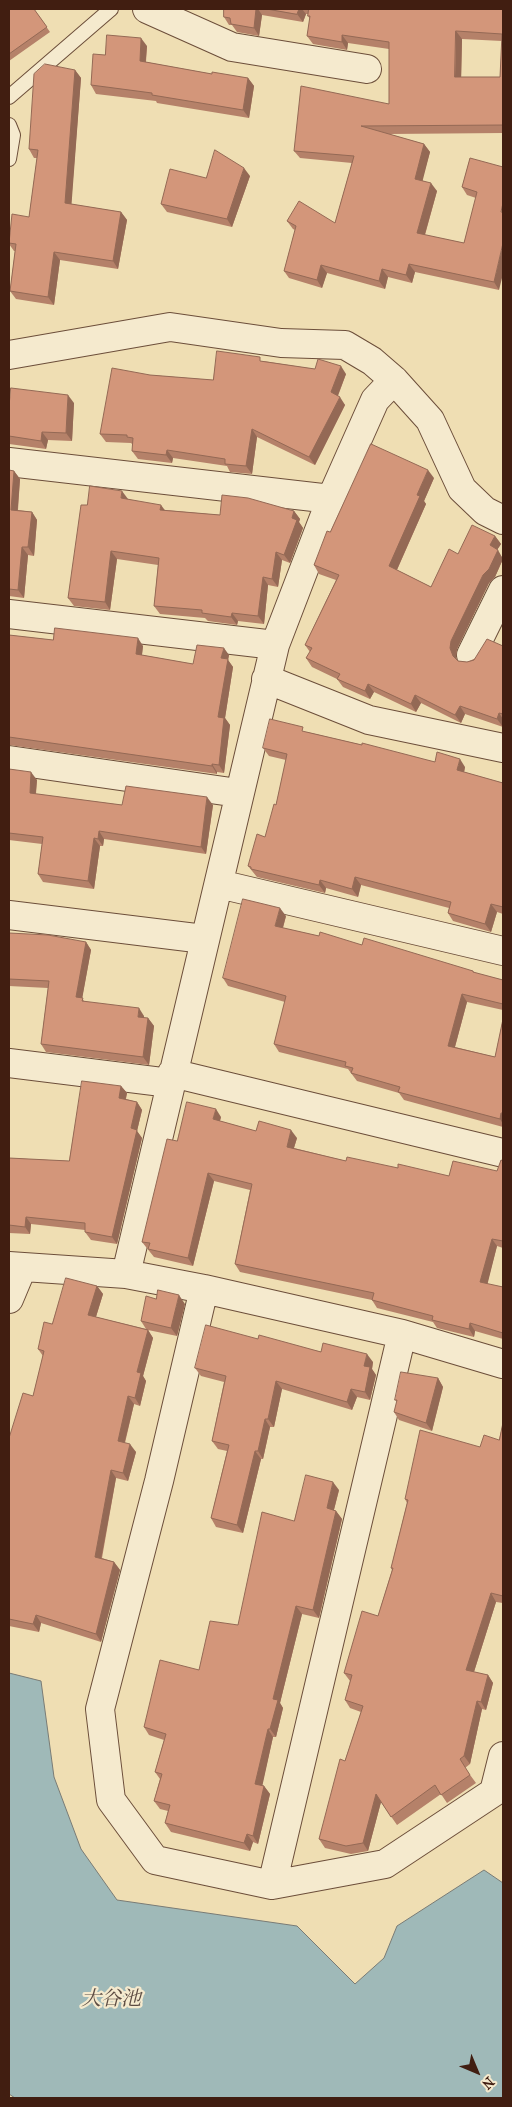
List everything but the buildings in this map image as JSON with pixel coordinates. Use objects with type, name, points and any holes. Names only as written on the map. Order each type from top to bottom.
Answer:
[{"type":"street","points":[[147,9],[232,47],[367,68]]},
{"type":"street","points":[[9,355],[170,327],[280,343],[345,344],[372,361],[394,380],[430,420],[462,489],[485,511],[503,520]]},
{"type":"street","points":[[126,1274],[204,939],[220,884],[238,794],[275,645],[331,499],[375,400],[394,380]]},
{"type":"street","points":[[9,462],[331,499]]},
{"type":"street","points":[[472,655],[503,590]]},
{"type":"street","points":[[9,614],[275,645]]},
{"type":"street","points":[[266,679],[369,720],[503,748]]},
{"type":"street","points":[[9,760],[238,794]]},
{"type":"street","points":[[220,884],[503,951]]},
{"type":"street","points":[[9,915],[204,939]]},
{"type":"street","points":[[9,1063],[171,1078],[503,1153]]},
{"type":"street","points":[[9,1299],[15,1267],[126,1274],[204,1288],[402,1334],[503,1364]]},
{"type":"street","points":[[204,1288],[159,1481],[100,1709],[111,1800],[155,1860],[272,1885],[385,1864],[494,1792],[503,1756]]},
{"type":"street","points":[[272,1885],[402,1334]]},
{"type":"lane","points":[[9,97],[111,9]]},
{"type":"lane","points":[[9,125],[13,135],[9,158]]},
{"type":"water","name":"大谷池","points":[[9,1673],[41,1681],[54,1777],[81,1849],[117,1900],[297,1926],[355,1984],[384,1958],[397,1926],[484,1870],[503,1883],[503,2098],[15,2098],[9,2094]]}]
